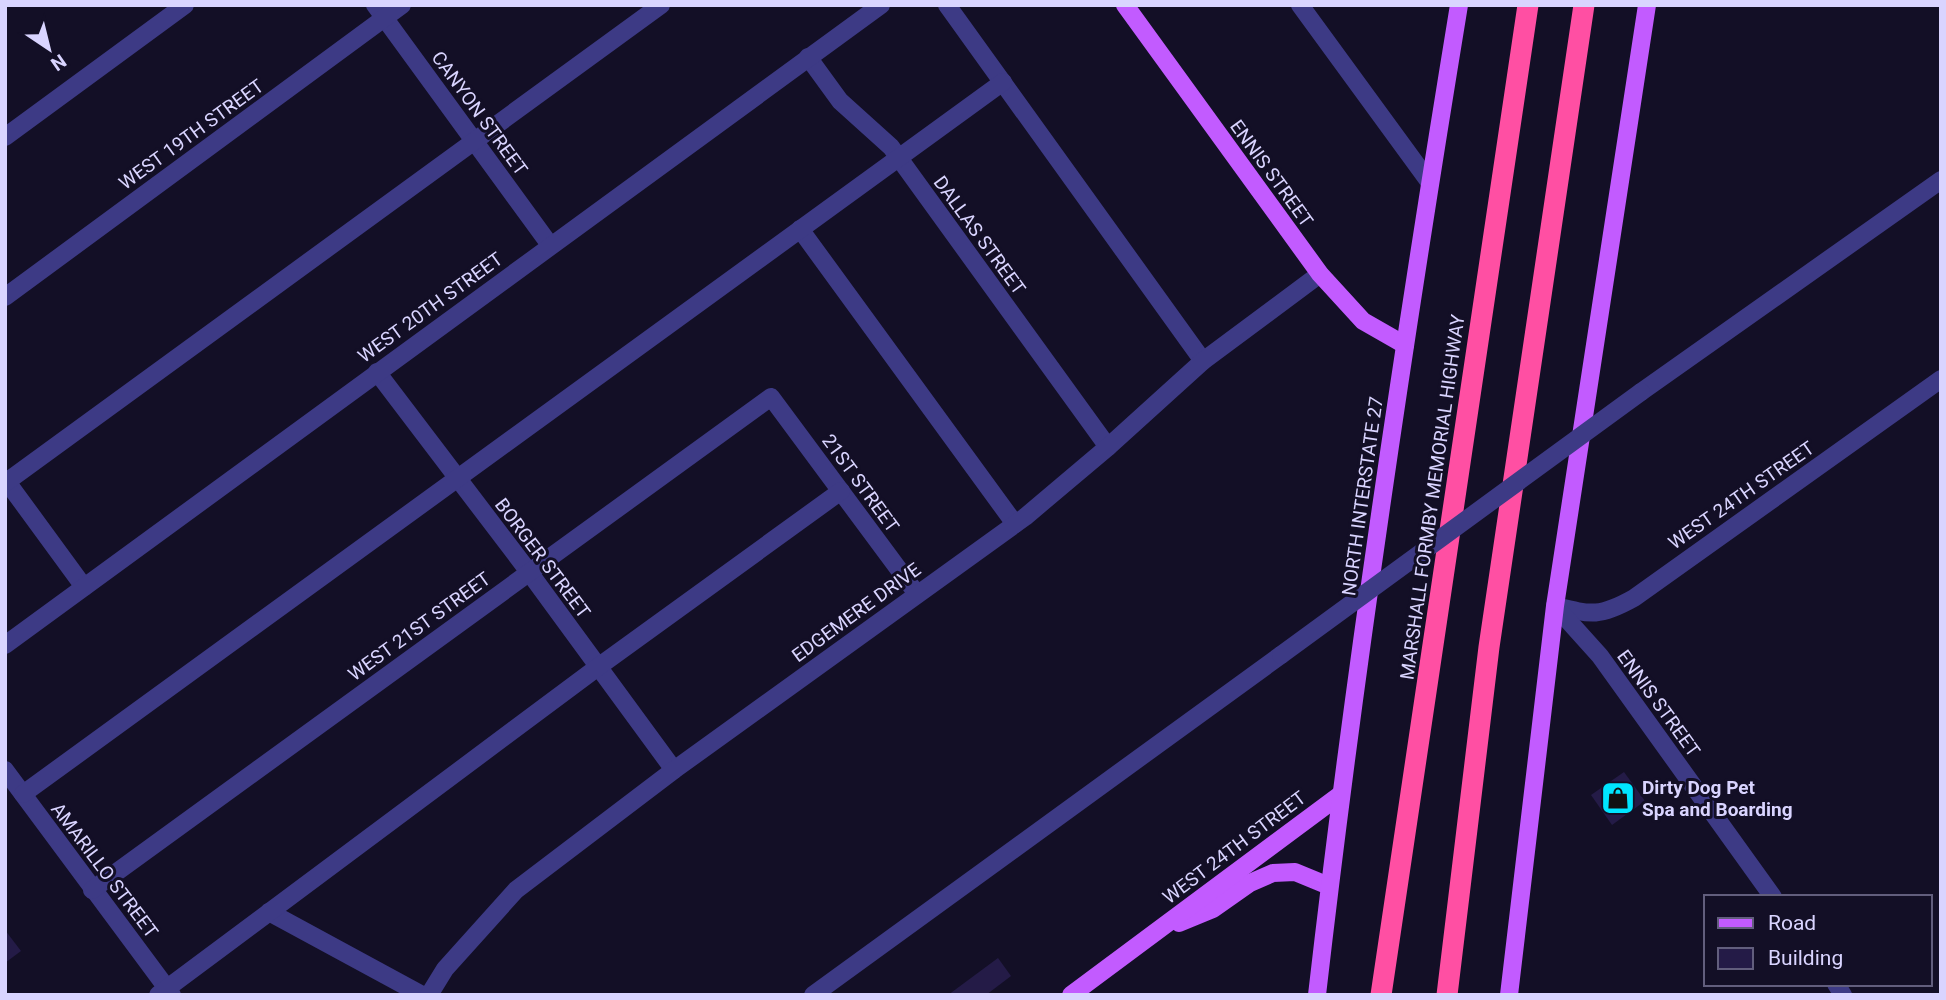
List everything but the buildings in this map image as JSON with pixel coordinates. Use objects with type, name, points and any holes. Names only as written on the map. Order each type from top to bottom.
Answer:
[{"type":"highway","name":"MARSHALL FORMBY MEMORIAL HIGHWAY","points":[[1381,995],[1528,5]]},
{"type":"highway","points":[[1447,995],[1494,608],[1584,5]]},
{"type":"main road","name":"ENNIS STREET","points":[[1125,5],[1320,274],[1363,321],[1405,345]]},
{"type":"main road","name":"NORTH INTERSTATE 27","points":[[1317,995],[1340,795],[1405,345],[1459,5]]},
{"type":"main road","points":[[1509,995],[1555,606],[1647,5]]},
{"type":"main road","name":"WEST 24TH STREET","points":[[1071,995],[1340,795]]},
{"type":"main road","name":"WEST 24TH STREET","points":[[1153,933],[1213,909],[1250,883],[1273,873],[1295,872],[1329,886]]},
{"type":"street","points":[[5,136],[185,5]]},
{"type":"street","name":"WEST 19TH STREET","points":[[5,297],[380,11],[402,5]]},
{"type":"street","points":[[84,587],[6,481],[662,5]]},
{"type":"street","name":"WEST 20TH STREET","points":[[5,645],[881,5]]},
{"type":"street","points":[[947,5],[1203,361]]},
{"type":"street","points":[[1300,5],[1430,183]]},
{"type":"street","name":"CANYON STREET","points":[[380,11],[550,245]]},
{"type":"street","name":"DALLAS STREET","points":[[808,57],[840,101],[891,147],[1108,447]]},
{"type":"street","points":[[23,794],[1003,82]]},
{"type":"street","points":[[813,995],[1641,392],[1941,180]]},
{"type":"street","points":[[800,229],[1015,524]]},
{"type":"street","name":"EDGEMERE DRIVE","points":[[429,995],[445,969],[516,890],[674,770],[1015,524],[1108,447],[1203,361],[1320,274]]},
{"type":"street","name":"BORGER STREET","points":[[377,372],[529,572],[674,770]]},
{"type":"street","name":"WEST 24TH STREET","points":[[1555,606],[1587,614],[1610,611],[1622,605],[1941,379]]},
{"type":"street","name":"21ST STREET","points":[[771,397],[917,594]]},
{"type":"street","name":"WEST 21ST STREET","points":[[92,890],[771,397]]},
{"type":"street","points":[[165,992],[598,667],[841,491]]},
{"type":"street","name":"ENNIS STREET","points":[[1555,606],[1600,656],[1772,895]]},
{"type":"street","name":"AMARILLO STREET","points":[[5,770],[165,992]]},
{"type":"street","points":[[269,912],[422,995]]},
{"type":"place","name":"Dirty Dog Pet Spa and Boarding","points":[[1618,798]]}]
